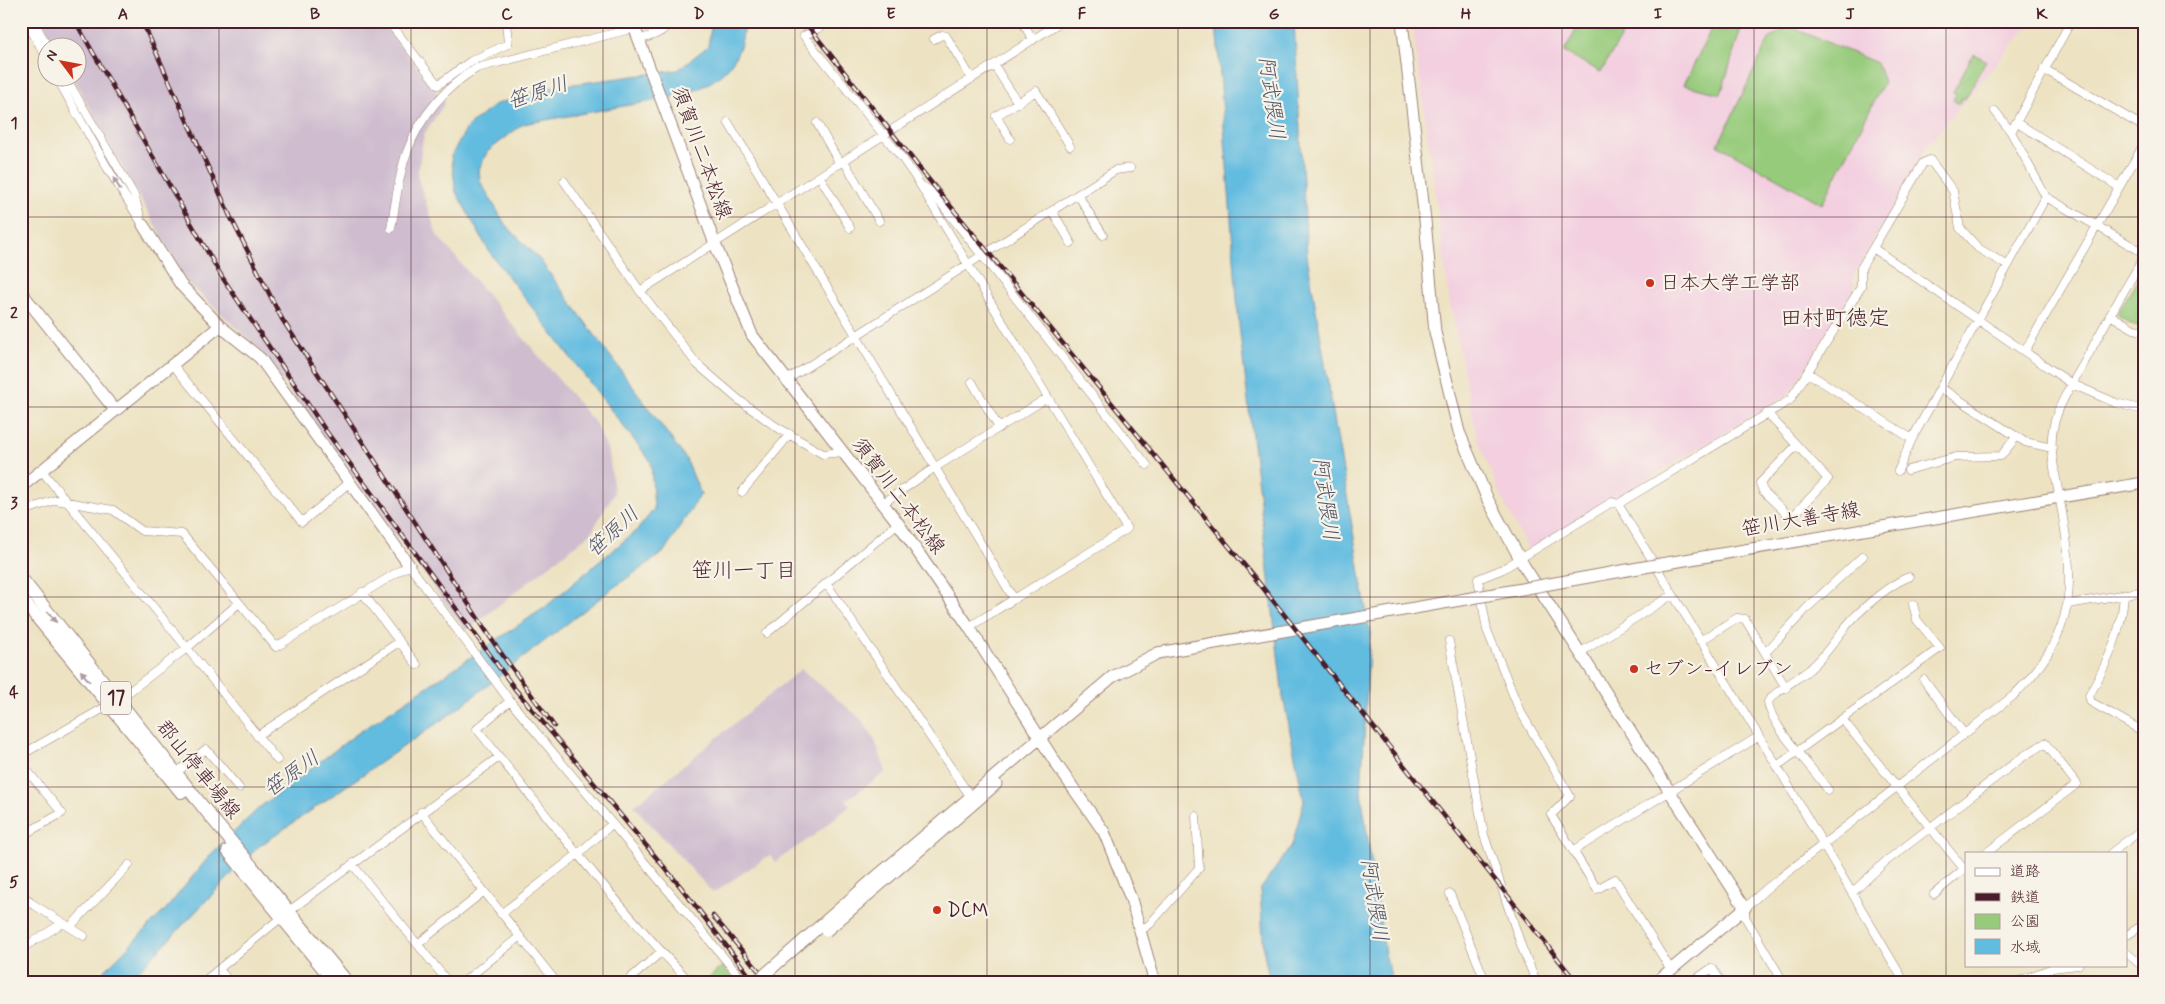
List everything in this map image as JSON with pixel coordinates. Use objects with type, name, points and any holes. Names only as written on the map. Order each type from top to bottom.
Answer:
[{"type":"main road","name":"郡山停車場線","points":[[21,578],[113,702],[253,875],[348,983]]},
{"type":"main road","name":"郡山停車場線","points":[[21,598],[176,773],[208,819]]},
{"type":"main road","name":"郡山停車場線","points":[[286,914],[335,983]]},
{"type":"street","points":[[26,21],[38,42]]},
{"type":"street","points":[[34,21],[43,38]]},
{"type":"street","points":[[388,21],[438,85],[471,60],[508,44],[506,21]]},
{"type":"street","points":[[641,43],[667,27],[670,21]]},
{"type":"street","points":[[831,21],[804,36],[885,135],[920,185],[1127,528],[969,627]]},
{"type":"street","points":[[1022,21],[1033,40]]},
{"type":"street","points":[[640,291],[1062,21]]},
{"type":"street","points":[[1402,21],[1425,220],[1435,332],[1459,432],[1488,500],[1520,559],[1745,908],[1745,917],[1784,983]]},
{"type":"street","points":[[2011,132],[2071,21]]},
{"type":"street","points":[[391,228],[406,153],[423,119],[463,76],[477,68],[633,25]]},
{"type":"street","name":"須賀川二本松線","points":[[633,25],[715,244],[752,335],[898,523],[1104,832],[1125,881],[1155,983]]},
{"type":"street","points":[[934,39],[942,35],[946,36],[972,79]]},
{"type":"street","points":[[994,65],[1018,103]]},
{"type":"street","points":[[2044,69],[2144,127]]},
{"type":"street","points":[[63,88],[108,169],[181,285],[220,326],[260,358],[463,639],[612,824],[745,983]]},
{"type":"street","points":[[72,88],[134,195],[143,225]]},
{"type":"street","points":[[1010,139],[996,116],[1036,91],[1070,146]]},
{"type":"street","points":[[1995,111],[2011,132],[2046,197],[2144,253]]},
{"type":"street","points":[[728,122],[1014,599]]},
{"type":"street","points":[[2016,122],[2119,187]]},
{"type":"street","points":[[817,123],[879,221]]},
{"type":"street","points":[[2025,351],[2144,144]]},
{"type":"street","points":[[1618,504],[1790,400],[1861,287],[1861,268],[1923,163],[1930,160],[1953,191],[1960,228],[1978,248],[2008,266]]},
{"type":"street","points":[[786,381],[1054,212],[1116,170],[1130,168]]},
{"type":"street","points":[[820,177],[850,228]]},
{"type":"street","points":[[564,181],[640,291],[697,364],[739,400],[790,434],[824,454],[842,452]]},
{"type":"street","points":[[920,185],[932,192],[1147,465]]},
{"type":"street","points":[[1078,195],[1103,235]]},
{"type":"street","points":[[1898,471],[1912,439],[2046,197]]},
{"type":"street","points":[[1054,212],[1071,242]]},
{"type":"street","points":[[1873,248],[2072,384],[2116,403],[2144,410]]},
{"type":"street","points":[[1655,983],[1824,844],[2013,696],[2034,675],[2052,649],[2069,604],[2071,570],[2052,448],[2054,422],[2072,384],[2144,258]]},
{"type":"street","points":[[21,292],[116,410]]},
{"type":"street","points":[[2110,315],[2134,329],[2144,331]]},
{"type":"street","points":[[21,487],[220,326]]},
{"type":"street","points":[[173,365],[302,522],[349,483]]},
{"type":"street","points":[[1808,373],[1912,439]]},
{"type":"street","points":[[972,382],[999,428]]},
{"type":"street","points":[[1941,388],[2025,442],[2052,448]]},
{"type":"street","points":[[882,504],[934,468],[1047,398]]},
{"type":"street","points":[[1767,413],[1828,479],[1791,518],[1763,491],[1760,483],[1796,446]]},
{"type":"street","points":[[742,492],[790,434]]},
{"type":"street","points":[[1908,470],[1956,457],[2001,456],[2017,436]]},
{"type":"street","points":[[42,471],[277,760]]},
{"type":"street","name":"笹川大善寺線","points":[[1041,739],[1112,677],[1127,667],[1158,654],[1661,564],[2144,483]]},
{"type":"street","points":[[21,512],[55,500],[113,510],[142,531],[182,534],[276,647],[409,564]]},
{"type":"street","points":[[1671,970],[1615,879],[1597,889],[1551,815],[1570,796],[1519,709],[1485,621],[1478,579],[1497,572],[1520,559],[1612,502],[1618,504],[1777,766],[1824,844],[1902,982]]},
{"type":"street","points":[[767,633],[898,523]]},
{"type":"street","points":[[1766,652],[1807,608],[1864,556]]},
{"type":"street","points":[[1828,790],[1796,752],[1768,705],[1771,696],[1786,688],[1826,655],[1842,631],[1858,615],[1897,582],[1909,577]]},
{"type":"street","points":[[826,584],[970,796]]},
{"type":"street","points":[[2069,604],[2144,591]]},
{"type":"street","points":[[362,592],[417,665]]},
{"type":"street","points":[[2124,594],[2123,612],[2116,643],[2089,696],[2091,702],[2142,731],[2144,722]]},
{"type":"street","points":[[1581,652],[1672,595]]},
{"type":"street","points":[[21,755],[113,702],[187,648],[239,603]]},
{"type":"street","points":[[1777,766],[1940,648],[1917,620],[1913,604]]},
{"type":"street","points":[[1700,641],[1740,617],[1745,619],[1786,688]]},
{"type":"street","points":[[1449,641],[1484,835],[1522,948],[1537,983]]},
{"type":"street","points":[[257,736],[399,642]]},
{"type":"street","points":[[1924,680],[1964,734]]},
{"type":"street","points":[[509,698],[477,729],[578,854],[661,952],[691,983]]},
{"type":"street","points":[[1842,719],[1930,828],[1965,868],[1934,894]]},
{"type":"street","points":[[1573,851],[1758,737]]},
{"type":"street","points":[[766,983],[970,796],[1041,739]]},
{"type":"street","points":[[755,983],[1001,780],[1041,739]]},
{"type":"street","points":[[1852,893],[1885,862],[2040,744],[2044,743],[2077,784],[1987,852]]},
{"type":"street","points":[[176,773],[206,748],[239,788]]},
{"type":"street","points":[[202,983],[286,914],[421,812],[499,757]]},
{"type":"street","points":[[21,763],[62,812],[21,836]]},
{"type":"street","points":[[421,812],[557,983]]},
{"type":"street","points":[[1140,931],[1150,924],[1199,868],[1196,816]]},
{"type":"street","points":[[501,914],[578,854],[612,824]]},
{"type":"street","points":[[2112,852],[2144,828]]},
{"type":"street","points":[[352,864],[449,983]]},
{"type":"street","points":[[21,949],[67,925],[129,865]]},
{"type":"street","points":[[418,944],[483,892]]},
{"type":"street","points":[[21,893],[32,903],[84,936]]},
{"type":"street","points":[[1450,894],[1486,983]]},
{"type":"street","points":[[2128,935],[2144,924]]},
{"type":"street","points":[[462,983],[520,937]]},
{"type":"street","points":[[625,983],[661,952]]},
{"type":"street","points":[[2128,954],[2144,968]]},
{"type":"street","points":[[2013,983],[2053,968],[2070,966]]},
{"type":"street","points":[[1690,983],[1712,968],[1722,983]]},
{"type":"street","points":[[219,969],[230,983]]},
{"type":"street","points":[[2138,983],[2144,977]]},
{"type":"shaded area","points":[[42,21],[381,21],[445,103],[424,134],[417,176],[437,235],[595,423],[609,453],[614,493],[591,533],[466,631],[258,348],[187,282],[79,88],[88,88],[88,38],[51,38]]},
{"type":"shaded area","name":"日本大学工学部","points":[[1412,21],[2032,21],[1926,147],[1852,279],[1855,287],[1788,395],[1528,550],[1500,494],[1477,437],[1450,305]]},
{"type":"shaded area","points":[[801,669],[861,719],[874,738],[886,772],[846,800],[850,806],[813,836],[775,862],[770,855],[713,893],[634,806]]},
{"type":"green space","points":[[1581,21],[1630,21],[1601,72],[1564,52]]},
{"type":"green space","points":[[1715,21],[1742,25],[1721,94],[1684,85]]},
{"type":"green space","points":[[1788,26],[1877,63],[1884,82],[1822,204],[1718,145],[1769,39]]},
{"type":"green space","points":[[1973,54],[1986,60],[1965,99],[1962,98],[1959,104],[1953,100],[1956,94],[1953,93]]},
{"type":"green space","points":[[2144,269],[2144,328],[2131,324],[2117,314]]},
{"type":"green space","points":[[722,966],[737,983],[704,983]]},
{"type":"water","name":"笹原川","points":[[712,21],[744,21],[743,36],[733,61],[717,78],[706,85],[680,96],[523,124],[487,152],[479,169],[480,181],[505,224],[539,259],[686,459],[701,494],[663,553],[613,588],[452,713],[258,847],[127,983],[92,983],[166,909],[212,853],[260,807],[355,735],[544,608],[638,529],[654,509],[651,462],[490,253],[456,192],[451,156],[468,126],[496,104],[552,87],[678,70],[708,46]]},
{"type":"water","name":"阿武隈川","points":[[1216,21],[1294,21],[1307,256],[1370,633],[1361,792],[1385,954],[1393,983],[1270,983],[1264,953],[1260,890],[1292,845],[1304,801],[1283,697],[1239,325]]},
{"type":"railway","points":[[75,21],[222,277],[326,431],[515,689],[680,886],[755,983]]},
{"type":"railway","points":[[142,21],[230,216],[282,319],[496,646],[554,726]]},
{"type":"railway","points":[[804,21],[925,175],[1259,583],[1577,983]]},
{"type":"railway","points":[[713,916],[769,983]]},
{"type":"place","name":"日本大学工学部","points":[[1650,283]]},
{"type":"place","name":"セブン-イレブン","points":[[1634,669]]},
{"type":"place","name":"DCM","points":[[937,910]]},
{"type":"district","name":"田村町徳定","points":[[1835,319]]},
{"type":"district","name":"笹川一丁目","points":[[744,571]]}]
